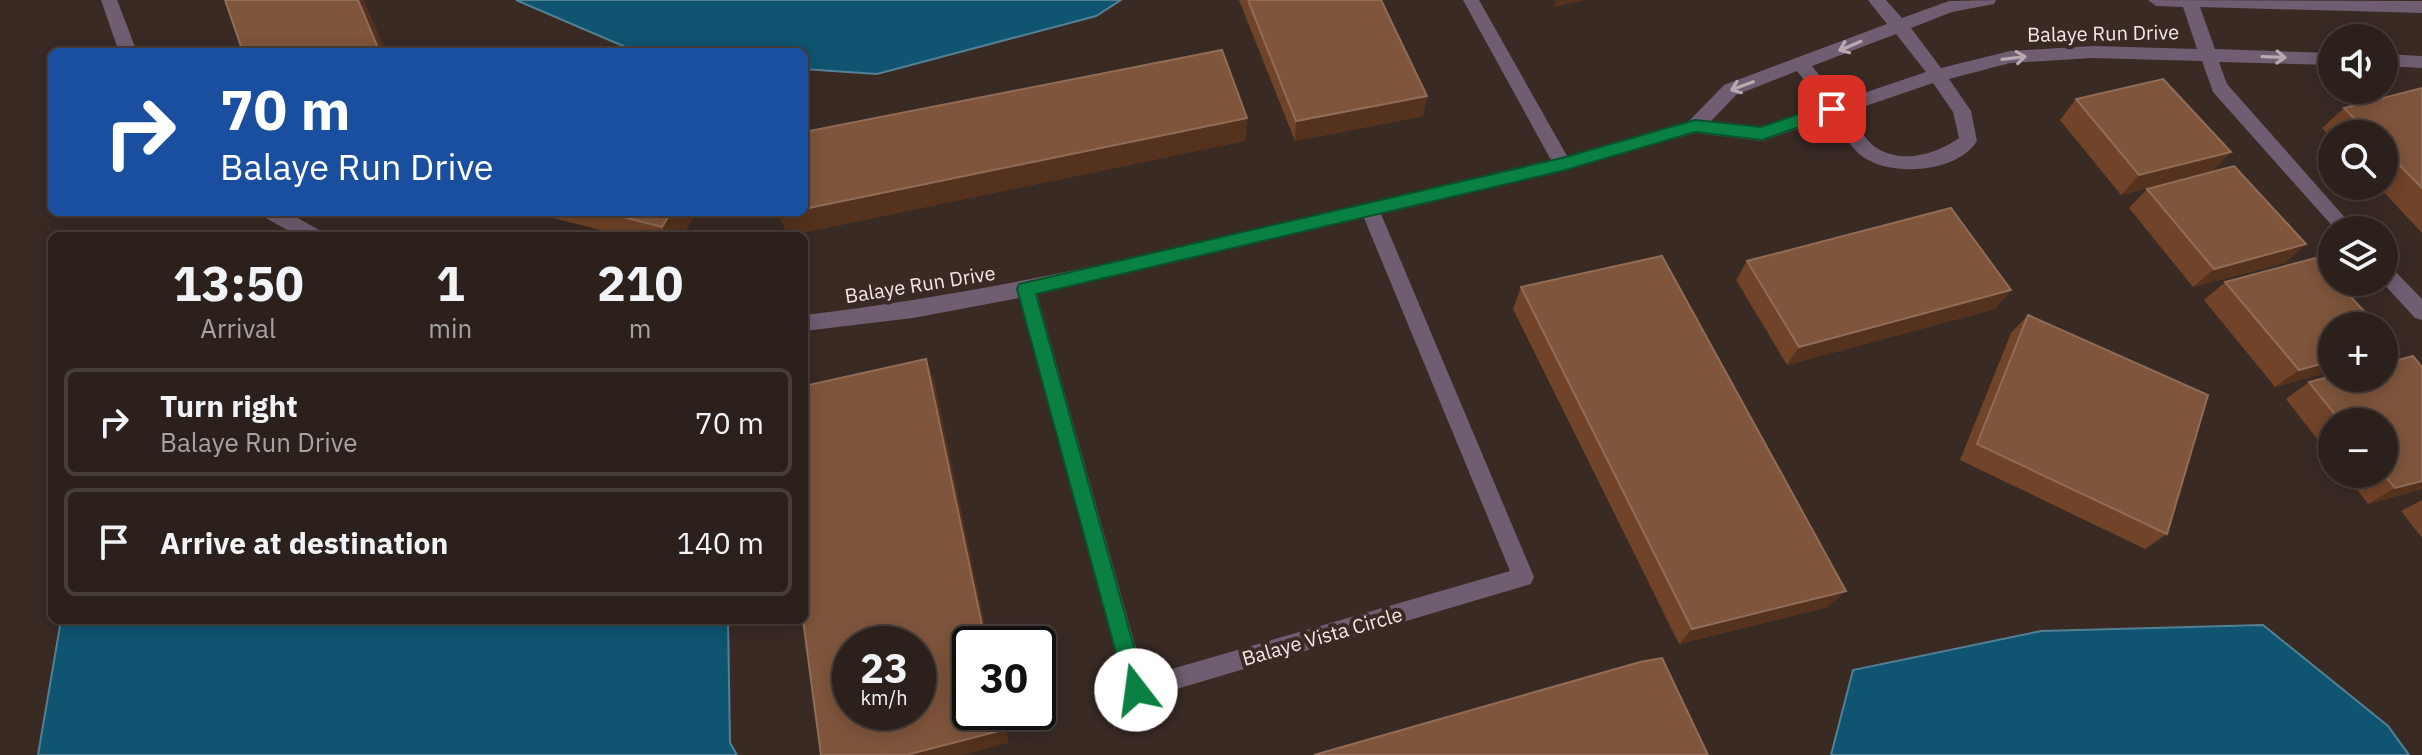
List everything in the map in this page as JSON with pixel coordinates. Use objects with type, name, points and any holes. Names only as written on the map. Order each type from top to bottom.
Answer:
[{"type":"street","points":[[109,0],[127,48]]},
{"type":"street","points":[[1471,0],[1562,164]]},
{"type":"street","points":[[1801,64],[1832,109],[1869,152],[1907,164],[1944,158],[1968,141],[1962,111],[1938,75],[1876,0]]},
{"type":"street","name":"Balaye Run Drive","points":[[1695,126],[1730,90],[1949,7],[1988,0]]},
{"type":"street","name":"Balaye Run Drive","points":[[2156,0],[2422,7]]},
{"type":"street","points":[[2189,0],[2219,87],[2334,216]]},
{"type":"street","name":"Balaye Run Drive","points":[[808,323],[913,310],[1026,289],[1562,164],[1695,126],[1762,134],[1938,75],[2010,57],[2092,52],[2318,59]]},
{"type":"street","points":[[2398,61],[2422,62]]},
{"type":"street","name":"Balaye Vista Circle","points":[[1026,289],[1136,690],[1523,577],[1369,208]]},
{"type":"street","points":[[278,216],[307,232]]},
{"type":"street","points":[[2398,287],[2422,312]]},
{"type":"water","points":[[516,0],[1121,0],[1096,16],[877,74],[808,69],[808,48],[628,48]]},
{"type":"water","points":[[60,624],[728,624],[730,743],[737,755],[38,755]]},
{"type":"water","points":[[2263,625],[2388,726],[2409,755],[1831,755],[1853,670],[2041,631]]},
{"type":"building","points":[[225,0],[358,0],[378,48],[242,48]]},
{"type":"building","points":[[1248,0],[1381,0],[1427,96],[1296,121]]},
{"type":"building","points":[[1222,50],[1247,118],[808,208],[808,131]]},
{"type":"building","points":[[2163,79],[2231,152],[2139,175],[2076,99]]},
{"type":"building","points":[[2422,88],[2422,188],[2398,163],[2398,120],[2356,120],[2344,108],[2360,104],[2398,104],[2398,94]]},
{"type":"building","points":[[2234,166],[2306,244],[2214,269],[2147,189]]},
{"type":"building","points":[[1951,208],[2011,290],[1799,347],[1747,261]]},
{"type":"building","points":[[619,216],[669,216],[662,227]]},
{"type":"building","points":[[1662,256],[1846,591],[1692,629],[1521,287]]},
{"type":"building","points":[[2315,258],[2318,261],[2318,296],[2350,296],[2365,312],[2318,312],[2318,365],[2299,370],[2225,282]]},
{"type":"building","points":[[2028,315],[2208,395],[2167,534],[1977,444]]},
{"type":"building","points":[[2413,356],[2422,367],[2422,481],[2398,487],[2398,408],[2330,408],[2309,382],[2318,380],[2318,392],[2398,392],[2398,360]]},
{"type":"building","points":[[926,359],[982,626],[952,626],[952,730],[1003,730],[906,755],[821,755],[804,624],[808,624],[808,385]]},
{"type":"building","points":[[1662,658],[1708,755],[1314,755],[1640,662]]},
{"type":"route","points":[[1136,690],[1026,289],[1562,164],[1695,126],[1762,134],[1832,109]]}]
